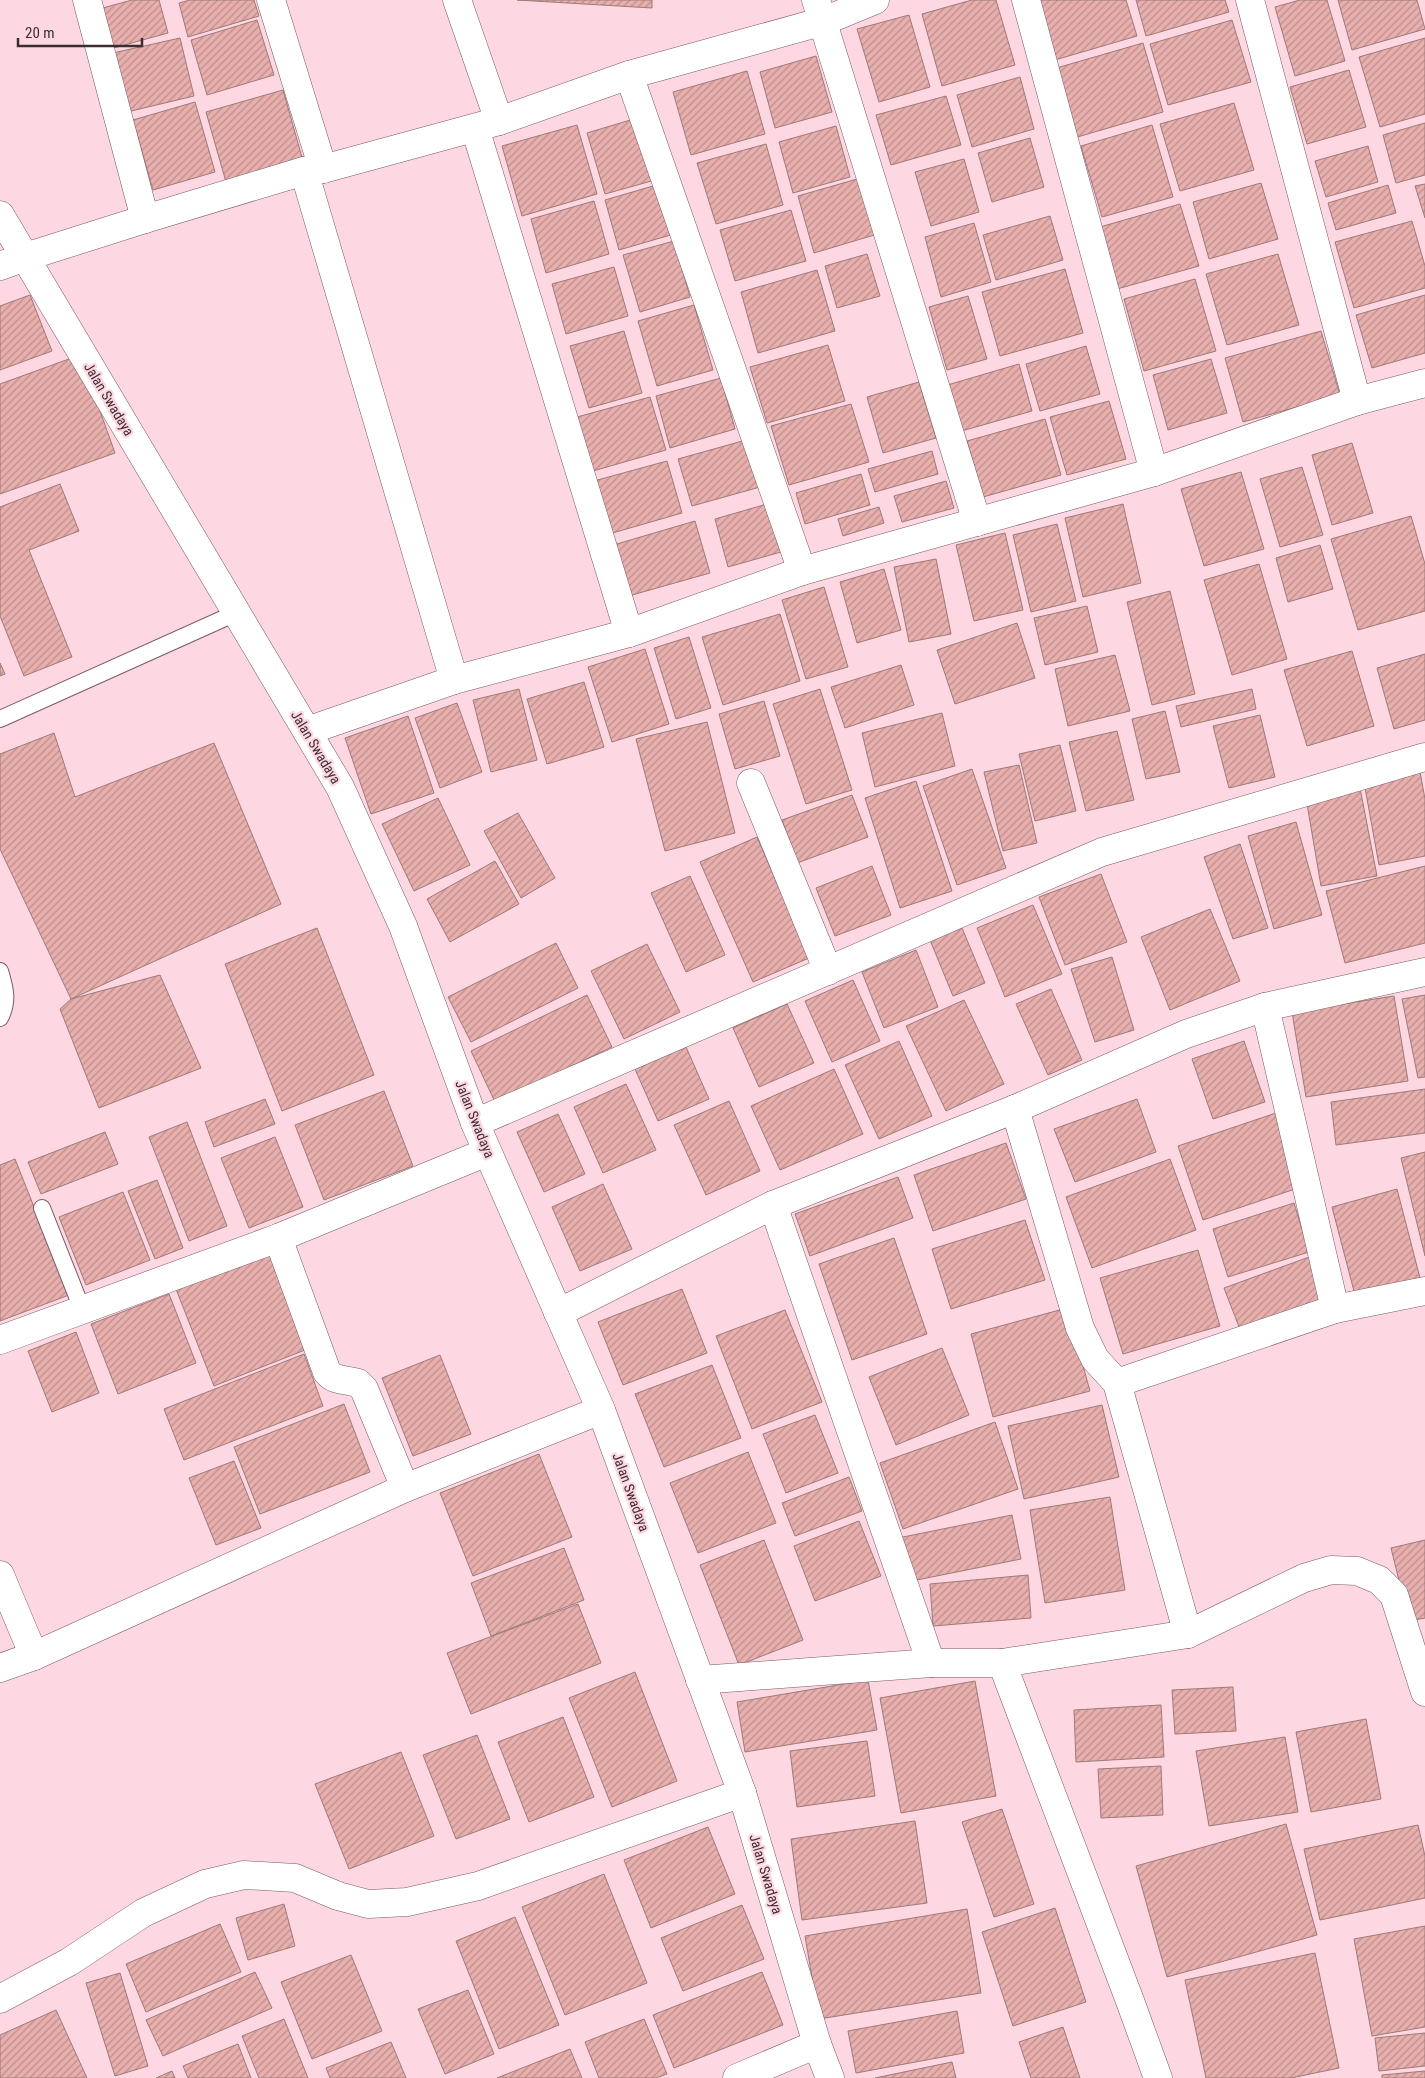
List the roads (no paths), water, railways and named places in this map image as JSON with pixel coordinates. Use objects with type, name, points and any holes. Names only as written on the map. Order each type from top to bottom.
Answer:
[{"type":"street","points":[[87,0],[145,219]]},
{"type":"street","points":[[271,0],[314,170],[454,680]]},
{"type":"street","points":[[458,0],[487,124],[629,633]]},
{"type":"street","points":[[0,266],[145,219],[314,170],[487,124],[820,10],[875,0]]},
{"type":"street","points":[[1026,0],[1154,472]]},
{"type":"street","points":[[1250,0],[1357,401]]},
{"type":"street","points":[[820,10],[977,522]]},
{"type":"street","points":[[629,76],[802,571]]},
{"type":"street","name":"Jalan Swadaya","points":[[0,215],[340,787],[403,926],[475,1123],[601,1410],[742,1793],[817,2044],[830,2078]]},
{"type":"street","points":[[307,731],[454,680],[629,633],[802,571],[1154,472],[1357,401],[1425,383]]},
{"type":"street","points":[[475,1123],[1102,852],[1425,757]]},
{"type":"street","points":[[751,782],[828,971]]},
{"type":"street","points":[[558,1313],[773,1205],[1015,1109],[1186,1034],[1265,1007],[1425,972]]},
{"type":"street","points":[[1265,1007],[1334,1309]]},
{"type":"street","points":[[1015,1109],[1080,1328],[1095,1359],[1117,1383],[1188,1634]]},
{"type":"street","points":[[0,1340],[278,1238],[488,1152]]},
{"type":"street","points":[[773,1205],[931,1663]]},
{"type":"street","points":[[278,1238],[327,1372],[331,1377],[338,1380],[358,1383],[364,1389],[405,1488]]},
{"type":"street","points":[[1117,1383],[1334,1309],[1425,1291]]},
{"type":"street","points":[[0,1668],[34,1656],[405,1488],[601,1410]]},
{"type":"street","points":[[700,1680],[931,1663],[1002,1663],[1188,1634],[1304,1578],[1331,1570],[1357,1571],[1379,1580],[1394,1595],[1425,1692]]},
{"type":"street","points":[[0,1575],[34,1656]]},
{"type":"street","points":[[1002,1663],[1158,2078]]},
{"type":"street","points":[[0,1999],[69,1962],[143,1914],[205,1884],[244,1875],[294,1878],[338,1896],[368,1904],[407,1902],[478,1886],[742,1793]]},
{"type":"street","points":[[737,2078],[817,2044]]},
{"type":"lane","points":[[0,719],[236,613]]},
{"type":"lane","points":[[0,971],[6,994],[4,1010],[0,1018]]},
{"type":"lane","points":[[42,1208],[82,1309]]}]
